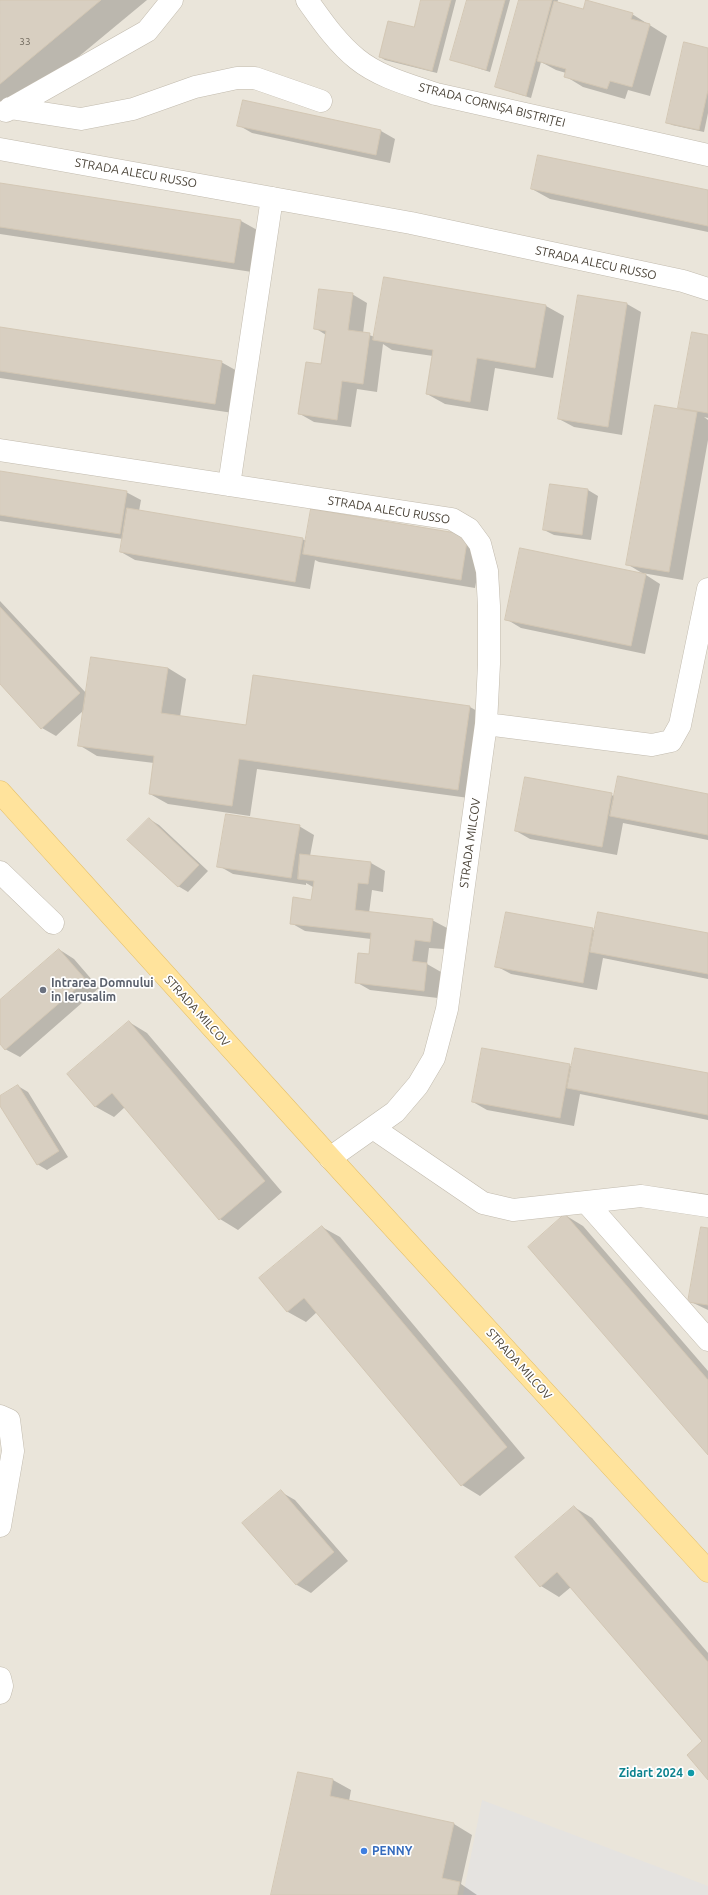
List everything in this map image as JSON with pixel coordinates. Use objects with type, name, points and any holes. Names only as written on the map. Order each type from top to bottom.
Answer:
[{"type":"main road","name":"STRADA MILCOV","points":[[0,792],[330,1158],[708,1571]]},
{"type":"street","points":[[5,111],[147,31],[172,0]]},
{"type":"street","name":"STRADA CORNIȘA BISTRIȚEI","points":[[307,0],[334,37],[358,60],[402,82],[436,94],[708,155]]},
{"type":"street","points":[[5,111],[81,119],[133,109],[195,87],[238,78],[255,78],[321,101]]},
{"type":"street","name":"STRADA ALECU RUSSO","points":[[0,149],[411,223],[683,281],[708,289]]},
{"type":"street","points":[[229,485],[272,198]]},
{"type":"street","name":"STRADA ALECU RUSSO","points":[[0,450],[452,519],[469,529],[480,544],[487,571],[489,635],[486,724]]},
{"type":"street","points":[[486,724],[652,745],[671,741],[680,725],[708,589]]},
{"type":"street","name":"STRADA MILCOV","points":[[330,1158],[395,1112],[418,1085],[434,1058],[447,1008],[486,724]]},
{"type":"street","points":[[0,872],[52,923]]},
{"type":"street","points":[[373,1128],[483,1203],[513,1210],[641,1196],[708,1206]]},
{"type":"street","points":[[586,1202],[708,1340]]},
{"type":"street","points":[[0,1416],[9,1420],[13,1450],[0,1526]]},
{"type":"street","points":[[0,1678],[2,1686],[0,1693]]},
{"type":"shaded area","points":[[0,0],[708,0],[708,1895],[0,1895]]},
{"type":"shaded area","points":[[482,1800],[708,1886],[708,1895],[463,1895]]},
{"type":"building","points":[[0,0],[101,0],[0,84]]},
{"type":"building","points":[[421,0],[451,0],[432,71],[379,57],[388,21],[414,27]]},
{"type":"building","points":[[467,0],[505,0],[486,70],[450,60]]},
{"type":"building","points":[[519,0],[552,0],[526,96],[495,87]]},
{"type":"building","points":[[586,0],[633,13],[631,19],[650,24],[632,87],[610,81],[607,89],[564,77],[566,69],[537,61],[554,1],[583,9]]},
{"type":"building","points":[[684,42],[708,48],[708,90],[699,130],[666,123]]},
{"type":"building","points":[[243,100],[381,130],[376,155],[237,126]]},
{"type":"building","points":[[538,155],[708,190],[708,226],[531,189]]},
{"type":"building","points":[[0,183],[241,220],[234,263],[0,227]]},
{"type":"building","points":[[384,277],[546,305],[535,368],[477,358],[470,402],[426,394],[433,350],[373,340]]},
{"type":"building","points":[[319,289],[353,293],[348,330],[370,333],[363,384],[342,381],[337,420],[298,414],[306,362],[321,364],[326,331],[314,329]]},
{"type":"building","points":[[578,295],[627,303],[608,427],[558,419]]},
{"type":"building","points":[[0,327],[222,361],[215,404],[0,371]]},
{"type":"building","points":[[692,332],[708,335],[708,413],[678,408]]},
{"type":"building","points":[[655,405],[697,412],[669,572],[626,565]]},
{"type":"building","points":[[0,471],[127,491],[120,534],[0,515]]},
{"type":"building","points":[[550,484],[588,489],[582,535],[543,530]]},
{"type":"building","points":[[127,508],[303,538],[295,582],[120,552]]},
{"type":"building","points":[[311,509],[468,535],[461,580],[303,554]]},
{"type":"building","points":[[520,548],[646,574],[631,646],[505,620]]},
{"type":"building","points":[[0,607],[80,693],[41,729],[0,684]]},
{"type":"building","points":[[91,657],[168,668],[161,713],[246,725],[253,675],[470,706],[458,790],[239,759],[232,806],[149,794],[154,756],[78,746]]},
{"type":"building","points":[[618,776],[708,794],[708,835],[610,816]]},
{"type":"building","points":[[525,777],[612,793],[602,847],[515,831]]},
{"type":"building","points":[[226,814],[300,825],[291,878],[217,867]]},
{"type":"building","points":[[149,818],[199,865],[178,887],[127,840]]},
{"type":"building","points":[[300,854],[371,862],[368,884],[358,883],[355,910],[433,919],[430,942],[415,940],[412,961],[427,963],[424,991],[355,983],[358,953],[369,954],[371,933],[290,924],[293,897],[311,900],[314,881],[298,879]]},
{"type":"building","points":[[506,912],[593,928],[583,983],[495,967]]},
{"type":"building","points":[[598,912],[708,933],[708,974],[590,952]]},
{"type":"building","name":"Intrarea Domnului in Ierusalim","points":[[59,949],[86,980],[5,1050],[0,1044],[0,1000]]},
{"type":"building","points":[[129,1021],[265,1181],[219,1220],[112,1093],[95,1107],[67,1074]]},
{"type":"building","points":[[482,1048],[570,1064],[560,1118],[472,1102]]},
{"type":"building","points":[[575,1048],[708,1073],[708,1115],[567,1088]]},
{"type":"building","points":[[18,1085],[59,1151],[37,1165],[0,1106],[0,1096]]},
{"type":"building","points":[[565,1214],[708,1380],[708,1455],[528,1247]]},
{"type":"building","points":[[322,1226],[507,1447],[461,1486],[304,1298],[287,1312],[259,1278]]},
{"type":"building","points":[[701,1227],[708,1228],[708,1305],[688,1302]]},
{"type":"building","points":[[281,1490],[334,1552],[296,1585],[242,1523]]},
{"type":"building","points":[[574,1506],[708,1662],[708,1780],[687,1755],[702,1741],[557,1572],[540,1587],[515,1557]]},
{"type":"building","name":"PENNY","points":[[298,1772],[333,1779],[330,1796],[454,1823],[442,1878],[460,1882],[457,1895],[271,1895]]},
{"type":"place","name":"Intrarea Domnului in Ierusalim","points":[[43,990]]},
{"type":"place","name":"Zidart 2024","points":[[691,1773]]},
{"type":"place","name":"PENNY","points":[[364,1851]]}]
